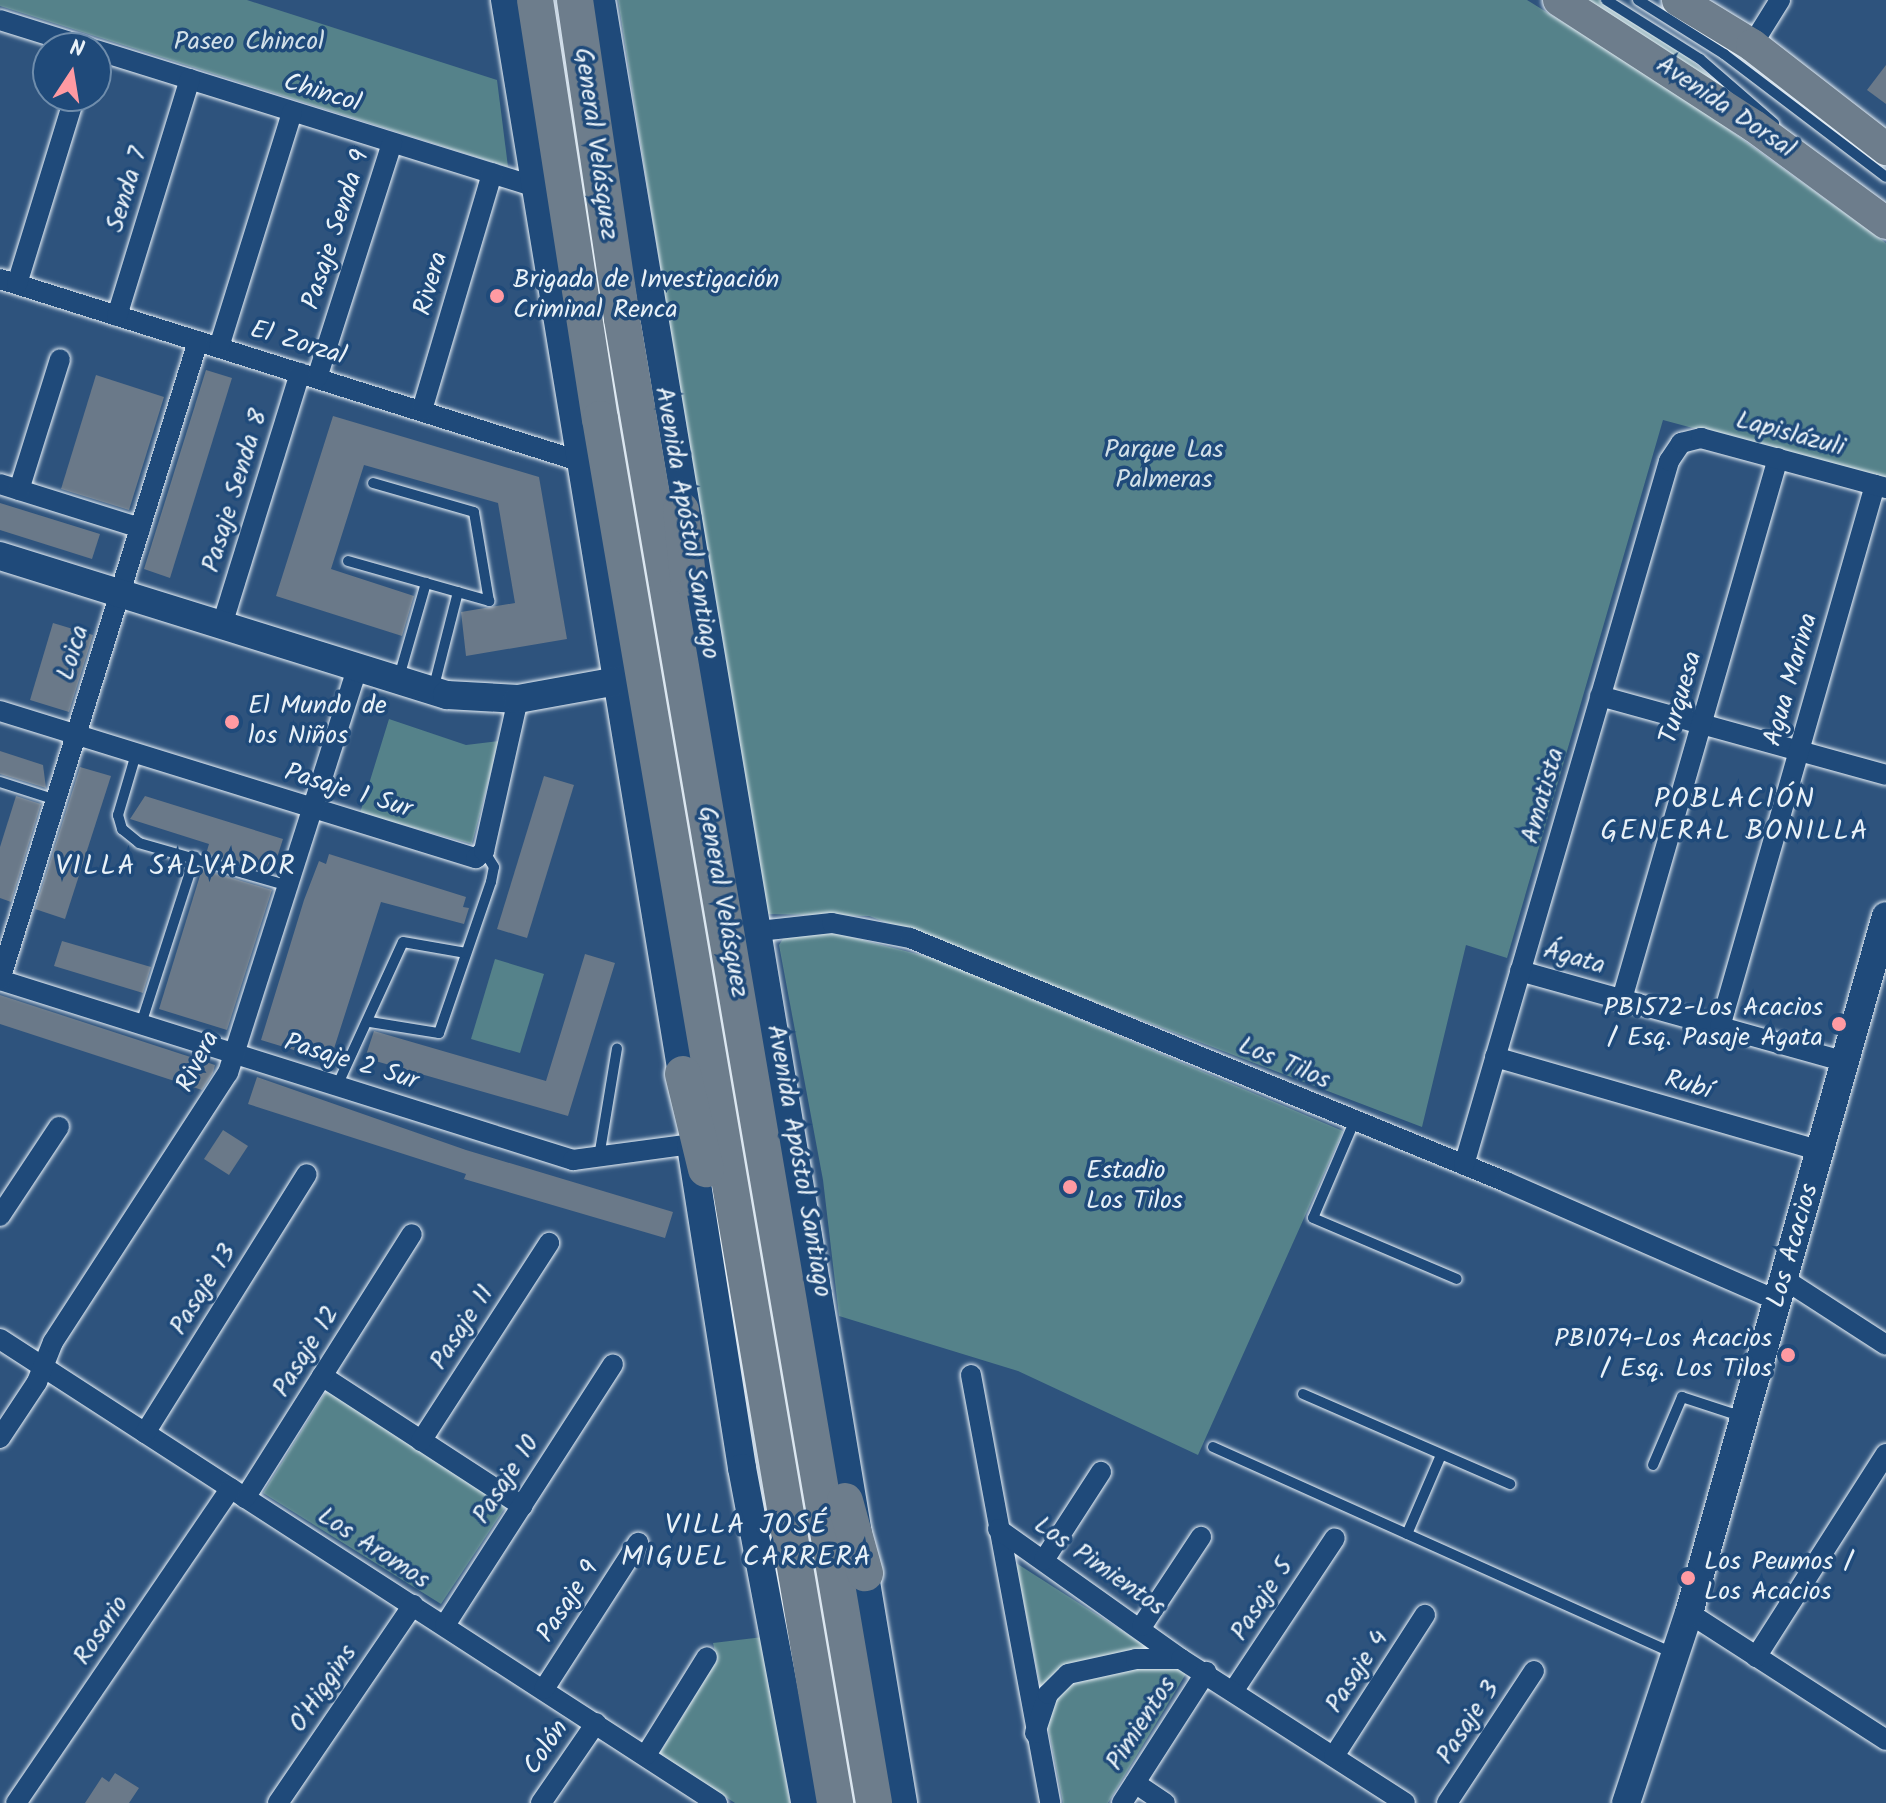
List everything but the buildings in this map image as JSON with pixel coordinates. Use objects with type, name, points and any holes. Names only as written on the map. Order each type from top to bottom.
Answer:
[{"type":"highway","name":"General Velásquez","points":[[535,0],[600,419],[835,1803]]},
{"type":"highway","name":"General Velásquez","points":[[575,0],[712,847],[874,1803]]},
{"type":"highway","points":[[681,510],[712,847]]},
{"type":"highway","points":[[683,1074],[769,1409]]},
{"type":"highway","points":[[796,1334],[865,1573]]},
{"type":"main road","points":[[505,0],[533,186],[683,1074],[691,1144],[742,1468],[805,1803]]},
{"type":"main road","name":"Avenida Apóstol Santiago","points":[[601,0],[681,510],[759,931],[903,1803]]},
{"type":"main road","name":"Avenida Dorsal","points":[[1559,0],[1754,126],[1886,223]]},
{"type":"main road","points":[[1678,0],[1752,45],[1886,149]]},
{"type":"main road","points":[[0,556],[432,691],[518,699],[617,681]]},
{"type":"main road","name":"Los Acacios","points":[[1626,1803],[1689,1613],[1885,925]]},
{"type":"street","points":[[1752,45],[1780,0]]},
{"type":"street","name":"Chincol","points":[[0,20],[38,32]]},
{"type":"street","name":"Chincol","points":[[112,55],[533,186]]},
{"type":"street","name":"Senda 7","points":[[117,316],[190,79]]},
{"type":"street","points":[[8,282],[69,112]]},
{"type":"street","points":[[219,347],[292,112]]},
{"type":"street","name":"Pasaje Senda 9","points":[[308,375],[392,143]]},
{"type":"street","name":"Rivera","points":[[422,410],[492,173]]},
{"type":"street","name":"El Zorzal","points":[[8,282],[579,461]]},
{"type":"street","name":"Loica","points":[[0,980],[198,341]]},
{"type":"street","points":[[60,359],[10,487],[140,528]]},
{"type":"street","name":"Pasaje Senda 8","points":[[222,625],[308,375]]},
{"type":"street","name":"Lapislázuli","points":[[1681,443],[1701,438],[1880,487]]},
{"type":"street","name":"Amatista","points":[[1464,1165],[1669,461],[1681,443]]},
{"type":"street","name":"Turquesa","points":[[1622,999],[1778,458]]},
{"type":"street","name":"Agua Marina","points":[[1720,1027],[1799,751],[1880,487]]},
{"type":"street","name":"Rivera","points":[[0,1438],[236,1054],[357,668]]},
{"type":"street","points":[[1600,696],[1886,775]]},
{"type":"street","points":[[484,851],[518,699]]},
{"type":"street","name":"Pasaje 1 Sur","points":[[0,711],[464,856],[476,858],[484,851]]},
{"type":"street","name":"Los Tilos","points":[[759,931],[832,923],[891,931],[1354,1122],[1781,1290],[1886,1345]]},
{"type":"street","name":"Ágata","points":[[1520,971],[1845,1062]]},
{"type":"street","name":"Pasaje 2 Sur","points":[[0,980],[565,1158],[599,1158],[691,1144]]},
{"type":"street","name":"Rubí","points":[[1495,1057],[1820,1151]]},
{"type":"street","points":[[0,1216],[59,1127]]},
{"type":"street","name":"Pasaje 13","points":[[145,1433],[307,1174]]},
{"type":"street","name":"Pasaje 12","points":[[238,1493],[322,1376],[412,1234]]},
{"type":"street","name":"Pasaje 11","points":[[421,1441],[549,1243]]},
{"type":"street","name":"Los Aromos","points":[[0,1339],[717,1803]]},
{"type":"street","name":"Pasaje 10","points":[[445,1625],[613,1364]]},
{"type":"street","points":[[971,1375],[998,1529]]},
{"type":"street","points":[[322,1376],[522,1506]]},
{"type":"street","points":[[1756,1657],[1886,1454]]},
{"type":"street","points":[[1044,1560],[1101,1472]]},
{"type":"street","name":"Rosario","points":[[16,1803],[238,1493]]},
{"type":"street","name":"Los Pimientos","points":[[998,1529],[1142,1626],[1181,1659],[1206,1672],[1405,1803]]},
{"type":"street","name":"Los Pimientos","points":[[998,1529],[1050,1803]]},
{"type":"street","points":[[1142,1626],[1201,1537]]},
{"type":"street","name":"Pasaje 5","points":[[1234,1690],[1335,1538]]},
{"type":"street","name":"Pasaje 9","points":[[544,1689],[638,1543]]},
{"type":"street","name":"O'Higgins","points":[[278,1803],[413,1605]]},
{"type":"street","points":[[1689,1613],[1886,1740]]},
{"type":"street","name":"Pasaje 4","points":[[1334,1756],[1425,1615]]},
{"type":"street","points":[[646,1755],[707,1657]]},
{"type":"street","name":"Los Pimientos","points":[[1035,1733],[1044,1701],[1068,1674],[1136,1659],[1181,1659]]},
{"type":"street","name":"Pasaje 3","points":[[1447,1803],[1534,1671]]},
{"type":"street","name":"Pimientos","points":[[1122,1803],[1206,1672]]},
{"type":"street","name":"Colón","points":[[541,1803],[596,1723]]},
{"type":"street","points":[[1135,1783],[1165,1803]]},
{"type":"lane","points":[[1606,0],[1721,74],[1805,151],[1886,210]]},
{"type":"lane","points":[[1638,0],[1724,54],[1886,177]]},
{"type":"lane","points":[[348,561],[489,601],[474,512],[373,483]]},
{"type":"lane","points":[[398,681],[426,583]]},
{"type":"lane","points":[[432,691],[458,592]]},
{"type":"lane","points":[[136,754],[118,815],[122,829],[139,843],[289,886]]},
{"type":"lane","points":[[0,782],[56,800]]},
{"type":"lane","points":[[370,1022],[439,1033],[494,867],[484,851]]},
{"type":"lane","points":[[141,1024],[195,857]]},
{"type":"lane","points":[[337,1086],[370,1022],[387,968],[403,942],[466,953]]},
{"type":"lane","points":[[599,1158],[617,1048]]},
{"type":"lane","points":[[1354,1122],[1313,1218],[1457,1279]]},
{"type":"lane","points":[[1303,1394],[1510,1484]]},
{"type":"lane","points":[[1653,1465],[1682,1397],[1745,1418]]},
{"type":"lane","points":[[1213,1447],[1675,1654]]},
{"type":"lane","points":[[1407,1534],[1441,1455]]},
{"type":"green space","name":"Paseo Chincol","points":[[0,0],[247,0],[497,80],[508,167],[112,41],[112,32],[82,32],[0,6]]},
{"type":"green space","name":"Parque Las Palmeras","points":[[618,0],[1527,0],[1684,97],[1886,243],[1886,480],[1663,420],[1507,958],[1466,945],[1422,1127],[869,916],[762,914]]},
{"type":"green space","points":[[1584,0],[1599,0],[1678,49],[1744,105]]},
{"type":"green space","points":[[389,719],[466,745],[499,741],[472,844],[360,813]]},
{"type":"green space","name":"Estadio Los Tilos","points":[[831,932],[937,959],[1343,1131],[1198,1455],[1018,1371],[839,1316],[823,1180],[779,945],[784,937]]},
{"type":"green space","points":[[495,959],[544,974],[520,1053],[471,1039]]},
{"type":"green space","points":[[327,1390],[507,1505],[441,1604],[263,1493]]},
{"type":"green space","points":[[1016,1563],[1187,1672],[1108,1803],[1063,1803]]},
{"type":"green space","points":[[763,1637],[790,1803],[735,1803],[659,1754],[717,1660],[713,1643]]},
{"type":"place","name":"Brigada de Investigación Criminal Renca","points":[[497,296]]},
{"type":"place","name":"El Mundo de los Niños","points":[[232,722]]},
{"type":"place","name":"PB1572-Los Acacios / Esq. Pasaje Agata","points":[[1839,1024]]},
{"type":"place","name":"Estadio Los Tilos","points":[[1070,1187]]},
{"type":"place","name":"PB1074-Los Acacios / Esq. Los Tilos","points":[[1788,1355]]},
{"type":"place","name":"Los Peumos / Los Acacios","points":[[1688,1578]]},
{"type":"district","name":"POBLACIÓN GENERAL BONILLA","points":[[1735,816]]},
{"type":"district","name":"VILLA SALVADOR","points":[[176,867]]},
{"type":"district","name":"VILLA JOSÉ MIGUEL CARRERA","points":[[747,1542]]}]
